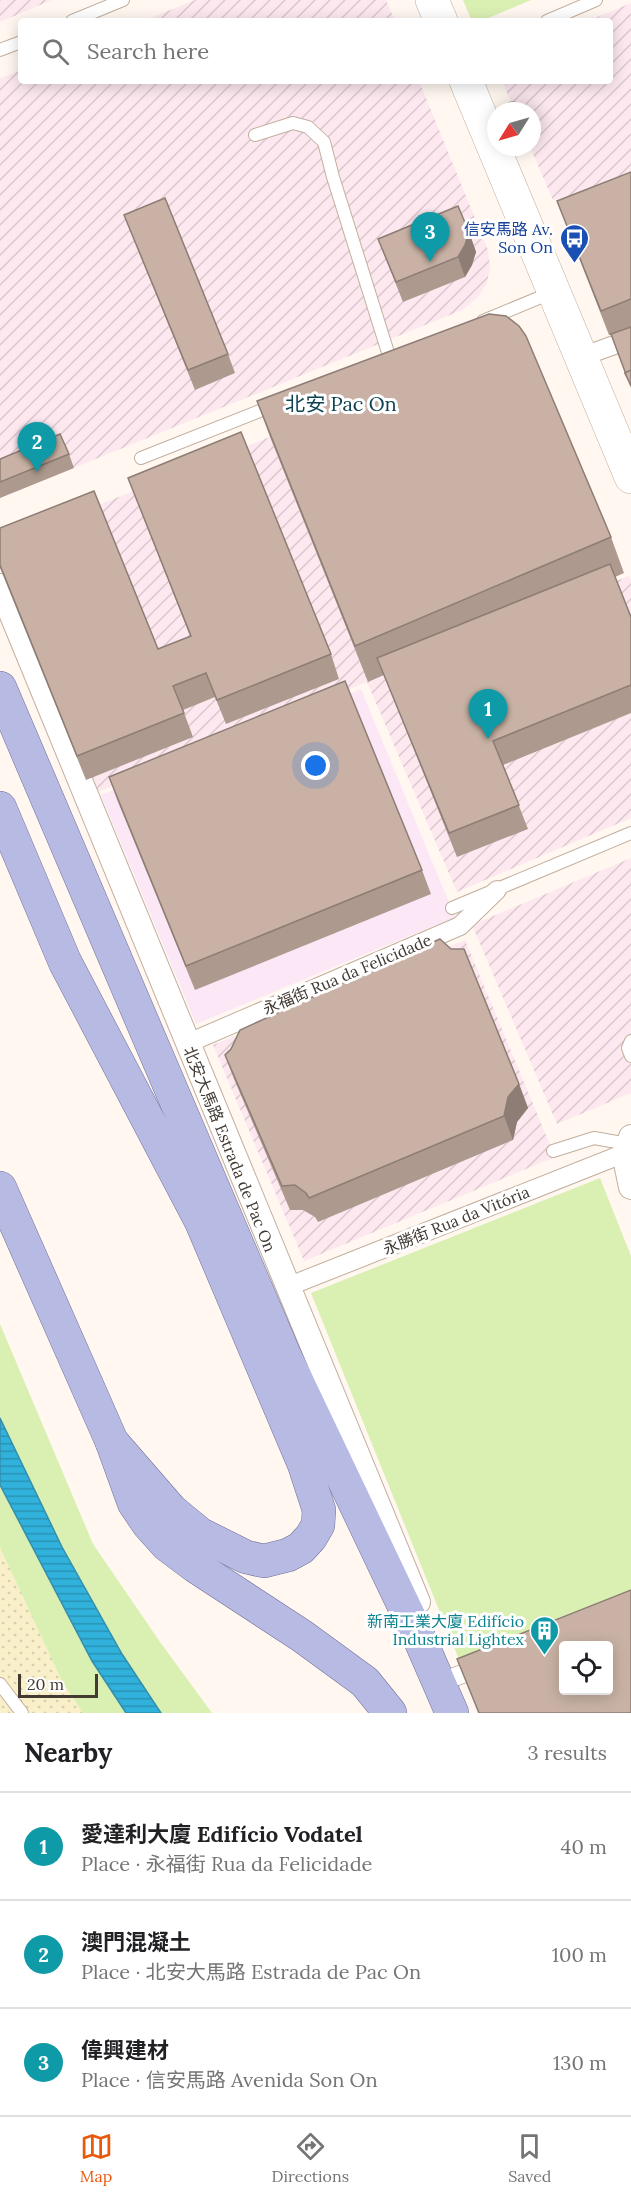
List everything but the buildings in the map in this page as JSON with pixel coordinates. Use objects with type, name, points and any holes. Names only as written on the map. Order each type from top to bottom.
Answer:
[{"type":"main road","points":[[432,0],[440,18]]},
{"type":"main road","points":[[469,84],[487,102]]},
{"type":"main road","points":[[512,156],[554,292],[631,477]]},
{"type":"main road","name":"北安大馬路 Estrada de Pac On","points":[[0,688],[284,1354],[422,1644],[452,1713]]},
{"type":"main road","points":[[0,808],[65,962],[201,1221],[304,1464],[319,1510],[318,1525],[301,1548],[288,1555],[264,1561],[246,1557],[200,1534],[171,1510],[112,1442]]},
{"type":"main road","points":[[0,1188],[112,1442],[134,1503],[148,1525],[167,1545],[195,1566],[303,1636],[365,1682],[390,1713]]},
{"type":"street","points":[[581,357],[631,339]]},
{"type":"street","name":"北安大馬路 Estrada de Pac On","points":[[0,586],[186,1044],[400,1556],[449,1679],[460,1713]]},
{"type":"street","name":"永福街 Rua da Felicidade","points":[[186,1044],[460,926],[497,890]]},
{"type":"street","points":[[628,1145],[627,1173],[631,1187]]},
{"type":"street","name":"永勝街 Rua da Vitória","points":[[287,1287],[628,1145]]},
{"type":"street","points":[[449,1679],[478,1668]]},
{"type":"lane","points":[[79,18],[123,0]]},
{"type":"lane","points":[[554,18],[596,0]]},
{"type":"lane","points":[[0,50],[18,43]]},
{"type":"lane","points":[[255,135],[293,123],[308,126],[324,142],[389,359]]},
{"type":"lane","points":[[472,326],[554,292]]},
{"type":"lane","points":[[141,458],[281,402]]},
{"type":"lane","name":"永福街 Rua da Felicidade","points":[[453,908],[631,833]]},
{"type":"lane","points":[[631,1041],[628,1048],[631,1056]]},
{"type":"lane","points":[[553,1151],[594,1138],[628,1145]]},
{"type":"lane","points":[[0,1684],[22,1713]]},
{"type":"shaded area","points":[[0,0],[52,0],[0,22]]},
{"type":"shaded area","points":[[195,0],[386,0],[394,18],[150,18]]},
{"type":"shaded area","points":[[631,3],[631,184],[553,200],[534,156],[541,156],[541,102],[511,102],[503,84],[613,84],[613,18],[595,18]]},
{"type":"shaded area","points":[[18,71],[18,84],[420,84],[488,250],[490,267],[487,283],[478,297],[462,310],[0,498],[0,78]]},
{"type":"shaded area","points":[[270,437],[368,682],[499,626],[629,576],[631,580],[631,818],[457,892],[367,682],[98,792],[0,551],[0,544]]},
{"type":"shaded area","points":[[361,689],[455,917],[196,1024],[101,795]]},
{"type":"shaded area","points":[[631,858],[631,1093],[557,1124],[472,925]]},
{"type":"shaded area","points":[[465,940],[555,1157],[304,1261],[213,1045]]},
{"type":"green space","points":[[463,0],[531,0],[488,18],[471,18]]},
{"type":"green space","points":[[600,1178],[631,1256],[631,1594],[460,1662],[311,1293]]},
{"type":"green space","points":[[0,1324],[93,1544],[212,1713],[43,1713],[0,1649]]},
{"type":"sand","points":[[0,1547],[62,1681],[83,1713],[0,1713]]},
{"type":"water","points":[[0,1418],[62,1547],[122,1654],[161,1713],[126,1713],[92,1661],[0,1485]]},
{"type":"place","name":"偉興建材","points":[[430,262]]},
{"type":"place","name":"信安馬路 Av. Son On","points":[[574,264]]},
{"type":"place","name":"澳門混凝土","points":[[37,472]]},
{"type":"place","name":"愛達利大廈 Edifício Vodatel","points":[[488,739]]},
{"type":"place","name":"新南工業大廈 Edifício Industrial Lightex","points":[[545,1656]]},
{"type":"district","name":"北安 Pac On","points":[[341,404]]}]
